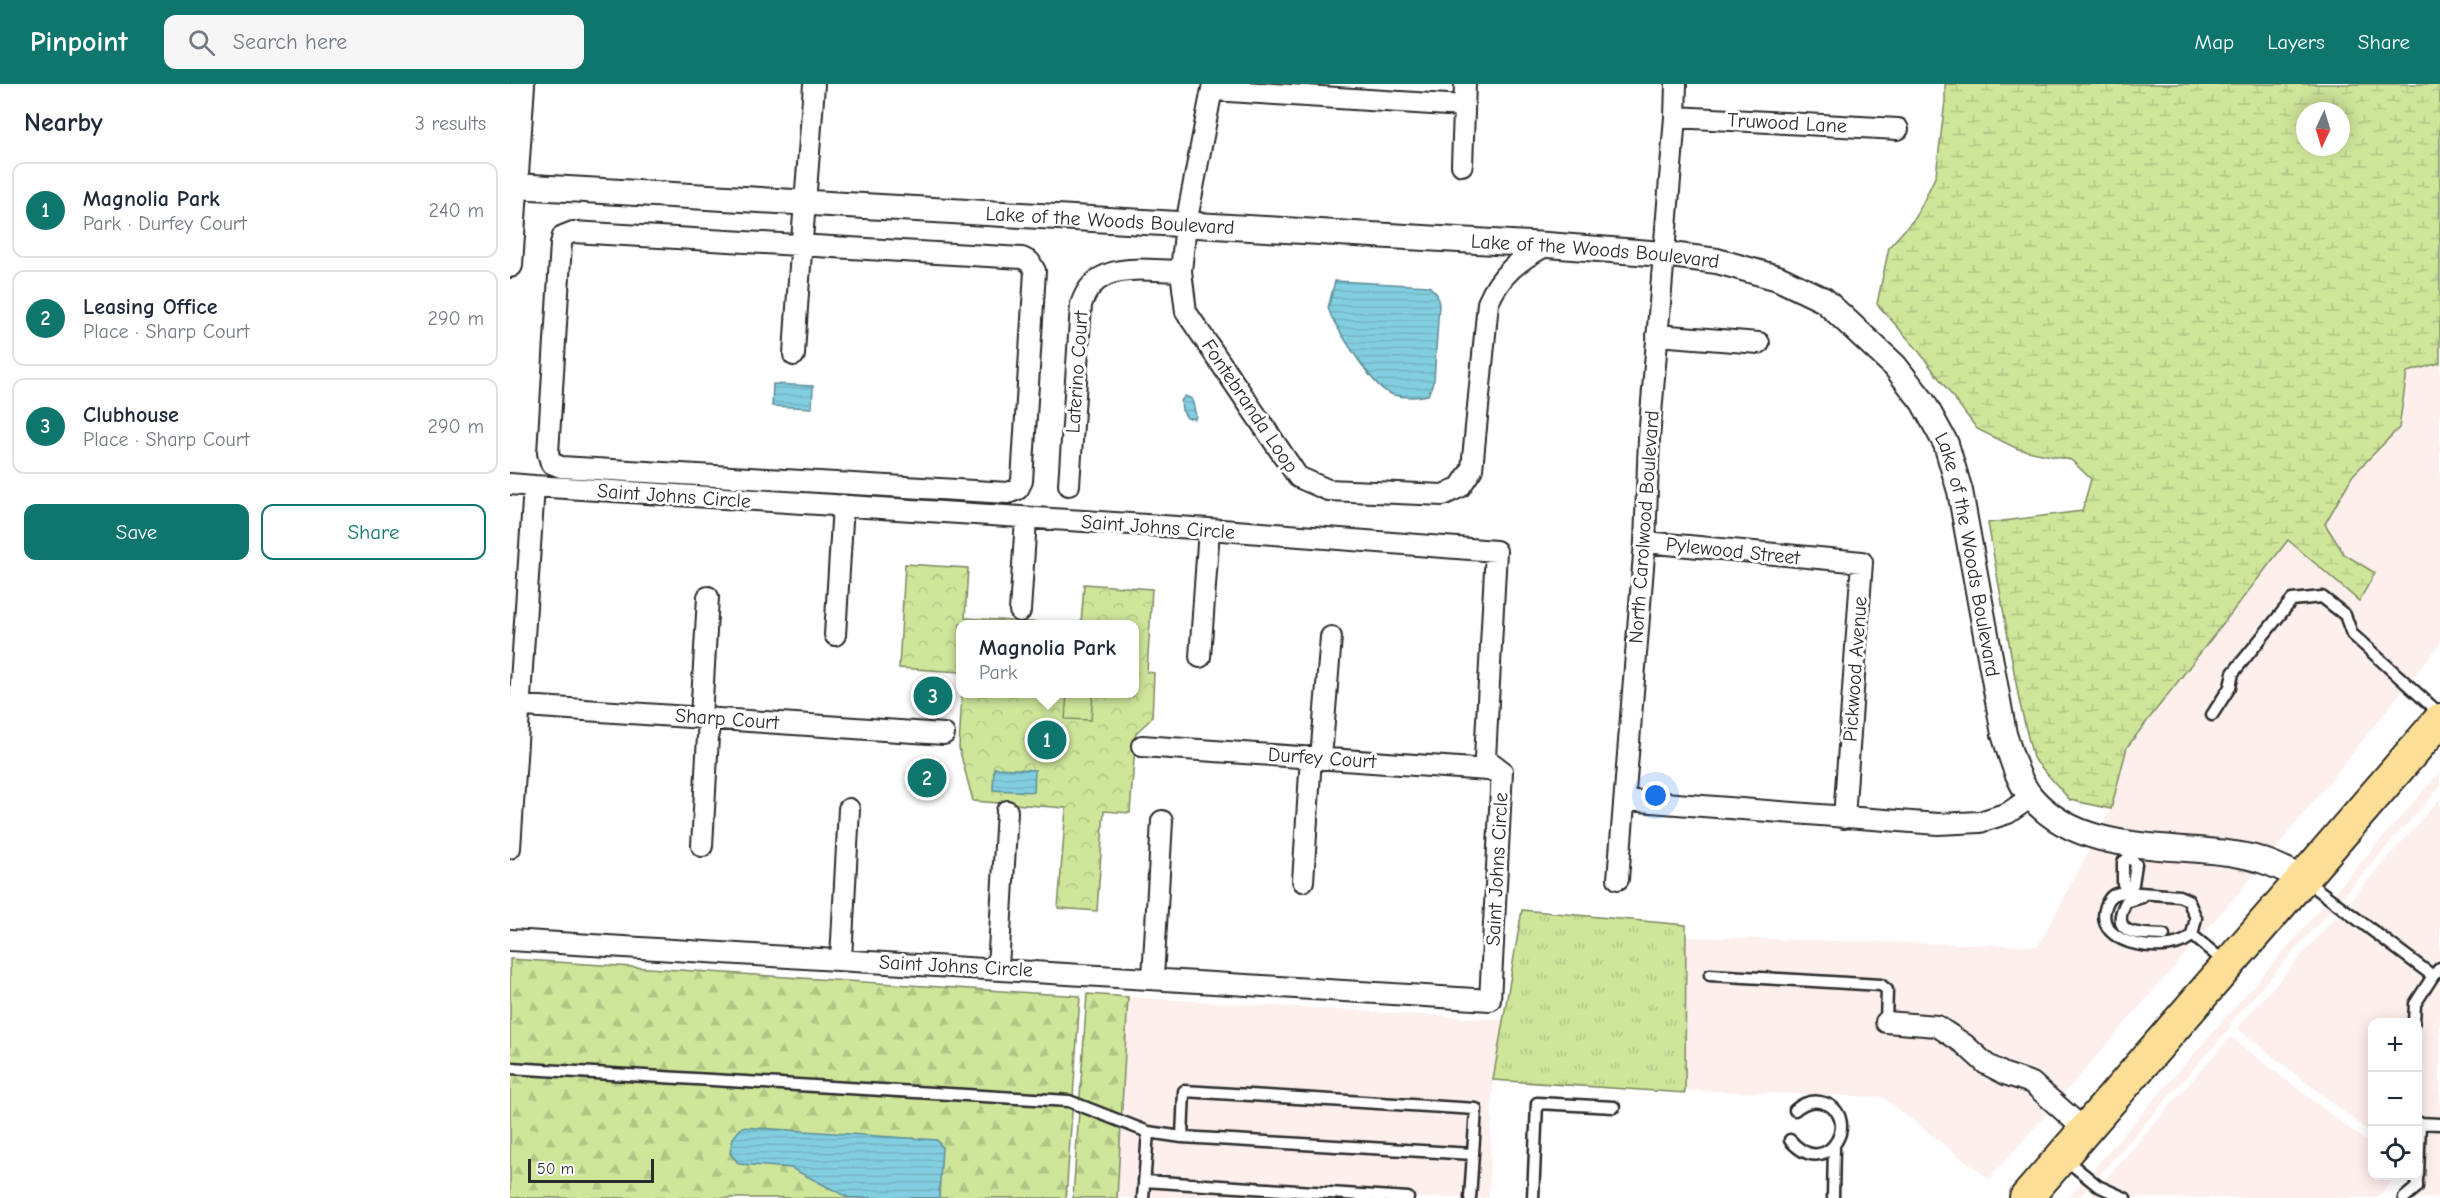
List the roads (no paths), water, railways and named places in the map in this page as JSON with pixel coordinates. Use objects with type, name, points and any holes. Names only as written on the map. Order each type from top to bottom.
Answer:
[{"type":"main road","points":[[2026,1198],[2440,720]]},
{"type":"street","points":[[510,265],[513,186],[522,84]]},
{"type":"street","points":[[794,355],[800,245],[807,203],[814,84]]},
{"type":"street","points":[[1462,165],[1465,84]]},
{"type":"street","name":"North Carolwood Boulevard","points":[[1618,879],[1645,542],[1649,439],[1676,84]]},
{"type":"street","points":[[1213,87],[1463,106]]},
{"type":"street","name":"Fontebranda Loop","points":[[1213,87],[1186,224],[1181,271],[1186,312],[1298,477],[1328,490],[1443,495],[1460,487],[1472,469],[1488,303],[1505,274],[1519,261],[1546,245]]},
{"type":"street","name":"Truwood Lane","points":[[1675,117],[1898,129]]},
{"type":"street","name":"Lake of the Woods Boulevard","points":[[513,186],[1546,245],[1663,254],[1717,261],[1778,278],[1824,300],[1896,366],[1923,402],[1946,444],[1960,491],[2004,734],[2016,769],[2031,797],[2060,822],[2131,850],[2234,854],[2268,861],[2302,878]]},
{"type":"street","points":[[573,232],[800,245],[1022,258],[1030,262],[1035,271],[1022,482],[1018,489],[1008,493],[561,467],[551,463],[548,453],[563,236],[573,232]]},
{"type":"street","name":"Laterino Court","points":[[1069,485],[1081,305],[1085,291],[1098,278],[1113,271],[1181,271]]},
{"type":"street","points":[[1657,335],[1759,343]]},
{"type":"street","name":"Saint Johns Circle","points":[[510,484],[717,500],[843,505],[1026,519],[1209,529],[1496,551],[1485,758],[1502,771],[1490,1000],[998,968],[510,940]]},
{"type":"street","points":[[510,848],[515,705],[534,486]]},
{"type":"street","points":[[836,635],[843,505]]},
{"type":"street","points":[[1020,611],[1026,519]]},
{"type":"street","points":[[1200,657],[1209,529]]},
{"type":"street","name":"Pylewood Street","points":[[1645,542],[1821,560]]},
{"type":"street","name":"Pickwood Avenue","points":[[1821,560],[1862,562],[1844,818]]},
{"type":"street","points":[[702,846],[708,597]]},
{"type":"street","points":[[1303,881],[1331,637]]},
{"type":"street","name":"Sharp Court","points":[[515,705],[944,734]]},
{"type":"street","name":"Durfey Court","points":[[1142,746],[1502,771]]},
{"type":"street","points":[[1625,800],[1938,824],[1980,822],[2008,813],[2031,797]]},
{"type":"street","points":[[841,959],[849,809]]},
{"type":"street","points":[[998,968],[1007,811]]},
{"type":"street","points":[[1153,978],[1162,821]]},
{"type":"street","points":[[1886,1022],[1937,1026],[1986,1064],[2005,1074],[2032,1083],[2086,1131]]},
{"type":"lane","points":[[2212,715],[2230,687],[2233,673],[2292,600],[2322,597],[2345,615],[2352,634],[2440,714]]},
{"type":"lane","points":[[2128,890],[2123,884],[2124,862],[2131,850]]},
{"type":"lane","points":[[2302,878],[2437,972],[2415,1004],[2414,1018]]},
{"type":"lane","points":[[2128,890],[2157,895],[2179,896],[2188,900],[2196,918],[2189,938],[2175,946],[2135,944],[2118,938],[2106,929],[2103,915],[2108,899],[2115,893],[2128,890]]},
{"type":"lane","points":[[2157,895],[2133,898],[2126,902],[2120,914],[2120,923],[2127,931],[2189,938],[2228,965]]},
{"type":"lane","points":[[1710,975],[1881,985],[1887,990],[1886,1022]]},
{"type":"lane","points":[[510,1068],[1068,1101],[1148,1132],[1182,1137],[1473,1154]]},
{"type":"lane","points":[[1182,1137],[1184,1090],[1476,1109],[1470,1198]]},
{"type":"lane","points":[[1790,1140],[1800,1150],[1809,1154],[1827,1152],[1834,1146],[1841,1132],[1841,1125],[1834,1110],[1818,1101],[1809,1102],[1795,1110]]},
{"type":"lane","points":[[1533,1198],[1537,1102],[1614,1107]]},
{"type":"lane","points":[[2422,1123],[2440,1124]]},
{"type":"lane","points":[[2404,1198],[2417,1184],[2419,1126]]},
{"type":"lane","points":[[1143,1198],[1148,1132]]},
{"type":"lane","points":[[1833,1198],[1834,1146]]},
{"type":"lane","points":[[2062,1157],[2098,1186],[2125,1198]]},
{"type":"lane","points":[[1144,1181],[1408,1198]]},
{"type":"water","points":[[1335,281],[1429,286],[1437,294],[1439,305],[1434,380],[1428,395],[1413,397],[1396,395],[1387,392],[1373,379],[1357,358],[1328,308]]},
{"type":"water","points":[[773,384],[813,386],[812,408],[772,406]]},
{"type":"water","points":[[1185,396],[1192,399],[1195,419],[1187,418],[1182,410],[1181,401]]},
{"type":"water","points":[[994,768],[1035,770],[1034,792],[993,790]]},
{"type":"water","points":[[742,1127],[937,1140],[942,1147],[939,1198],[849,1198],[791,1168],[739,1164],[730,1153],[733,1138]]},
{"type":"place","name":"Clubhouse","points":[[933,696]]},
{"type":"place","name":"Magnolia Park","points":[[1047,740]]},
{"type":"place","name":"Leasing Office","points":[[927,778]]}]
